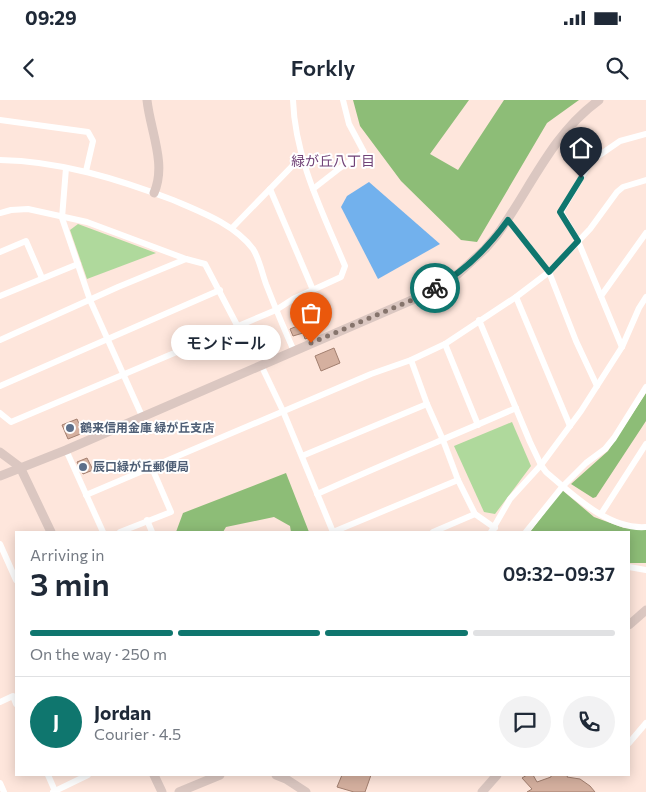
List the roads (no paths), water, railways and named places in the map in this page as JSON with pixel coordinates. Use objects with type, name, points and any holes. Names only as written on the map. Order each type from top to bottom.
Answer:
[{"type":"street","points":[[147,100],[156,150],[159,181],[154,193]]},
{"type":"street","points":[[0,413],[12,422],[238,327],[276,310],[293,298],[342,278],[345,266],[313,189],[302,156],[293,100]]},
{"type":"street","points":[[313,189],[364,152],[349,124],[343,100]]},
{"type":"street","points":[[0,476],[66,450],[419,297],[458,274],[497,235],[558,139],[582,112],[599,100]]},
{"type":"street","points":[[0,120],[88,132],[93,141],[86,171]]},
{"type":"street","points":[[622,347],[578,241],[560,212],[591,161],[620,141],[646,134]]},
{"type":"street","points":[[232,228],[302,156]]},
{"type":"street","points":[[0,160],[12,160],[86,171],[127,183],[201,212],[232,228],[254,250],[276,310],[294,351]]},
{"type":"street","points":[[66,168],[62,218],[90,300],[142,416]]},
{"type":"street","points":[[86,495],[371,374],[412,360],[445,344],[516,297],[549,272],[590,229],[617,192],[623,187],[646,180]]},
{"type":"street","points":[[270,189],[313,290]]},
{"type":"street","points":[[0,213],[11,210],[28,210],[87,222],[186,259],[205,264],[238,327]]},
{"type":"street","points":[[508,220],[549,272],[576,341],[598,386]]},
{"type":"street","points":[[601,296],[646,233]]},
{"type":"street","points":[[0,252],[26,240],[42,278]]},
{"type":"street","points":[[0,340],[186,259]]},
{"type":"street","points":[[0,296],[78,264]]},
{"type":"street","points":[[0,386],[220,290]]},
{"type":"street","points":[[516,297],[570,426]]},
{"type":"street","points":[[412,360],[427,404],[458,480],[475,514],[493,530],[510,499],[570,426],[598,386],[622,347],[639,308],[646,297]]},
{"type":"street","points":[[479,320],[540,464],[546,472],[576,498],[602,514],[621,523],[646,527]]},
{"type":"street","points":[[445,344],[478,425]]},
{"type":"street","points":[[261,365],[283,411],[333,531]]},
{"type":"street","points":[[527,531],[563,486],[586,463],[605,449],[646,387]]},
{"type":"street","points":[[302,456],[427,404]]},
{"type":"street","points":[[317,494],[516,408]]},
{"type":"street","points":[[602,514],[646,444]]},
{"type":"street","points":[[66,450],[104,531]]},
{"type":"street","points":[[0,452],[20,467],[51,531]]},
{"type":"street","points":[[122,531],[171,512],[152,468]]},
{"type":"street","points":[[335,531],[458,480]]},
{"type":"street","points":[[435,531],[475,514]]},
{"type":"street","points":[[147,520],[152,531]]},
{"type":"street","points":[[0,544],[15,578]]},
{"type":"street","points":[[630,567],[645,572]]},
{"type":"street","points":[[630,624],[646,610]]},
{"type":"street","points":[[0,702],[13,696],[15,701]]},
{"type":"street","points":[[630,742],[646,723]]},
{"type":"street","points":[[48,776],[54,792],[86,776]]},
{"type":"street","points":[[154,776],[162,792]]},
{"type":"street","points":[[179,792],[218,776]]},
{"type":"street","points":[[281,776],[306,792]]},
{"type":"street","points":[[482,792],[496,776]]},
{"type":"street","points":[[0,783],[4,792]]},
{"type":"water","points":[[369,182],[440,244],[378,279],[341,207],[347,196]]},
{"type":"place","name":"モンドール","points":[[311,343]]},
{"type":"place","name":"鶴来信用金庫 緑が丘支店","points":[[70,428]]},
{"type":"place","name":"辰口緑が丘郵便局","points":[[83,467]]},
{"type":"district","name":"緑が丘八丁目","points":[[333,161]]}]
